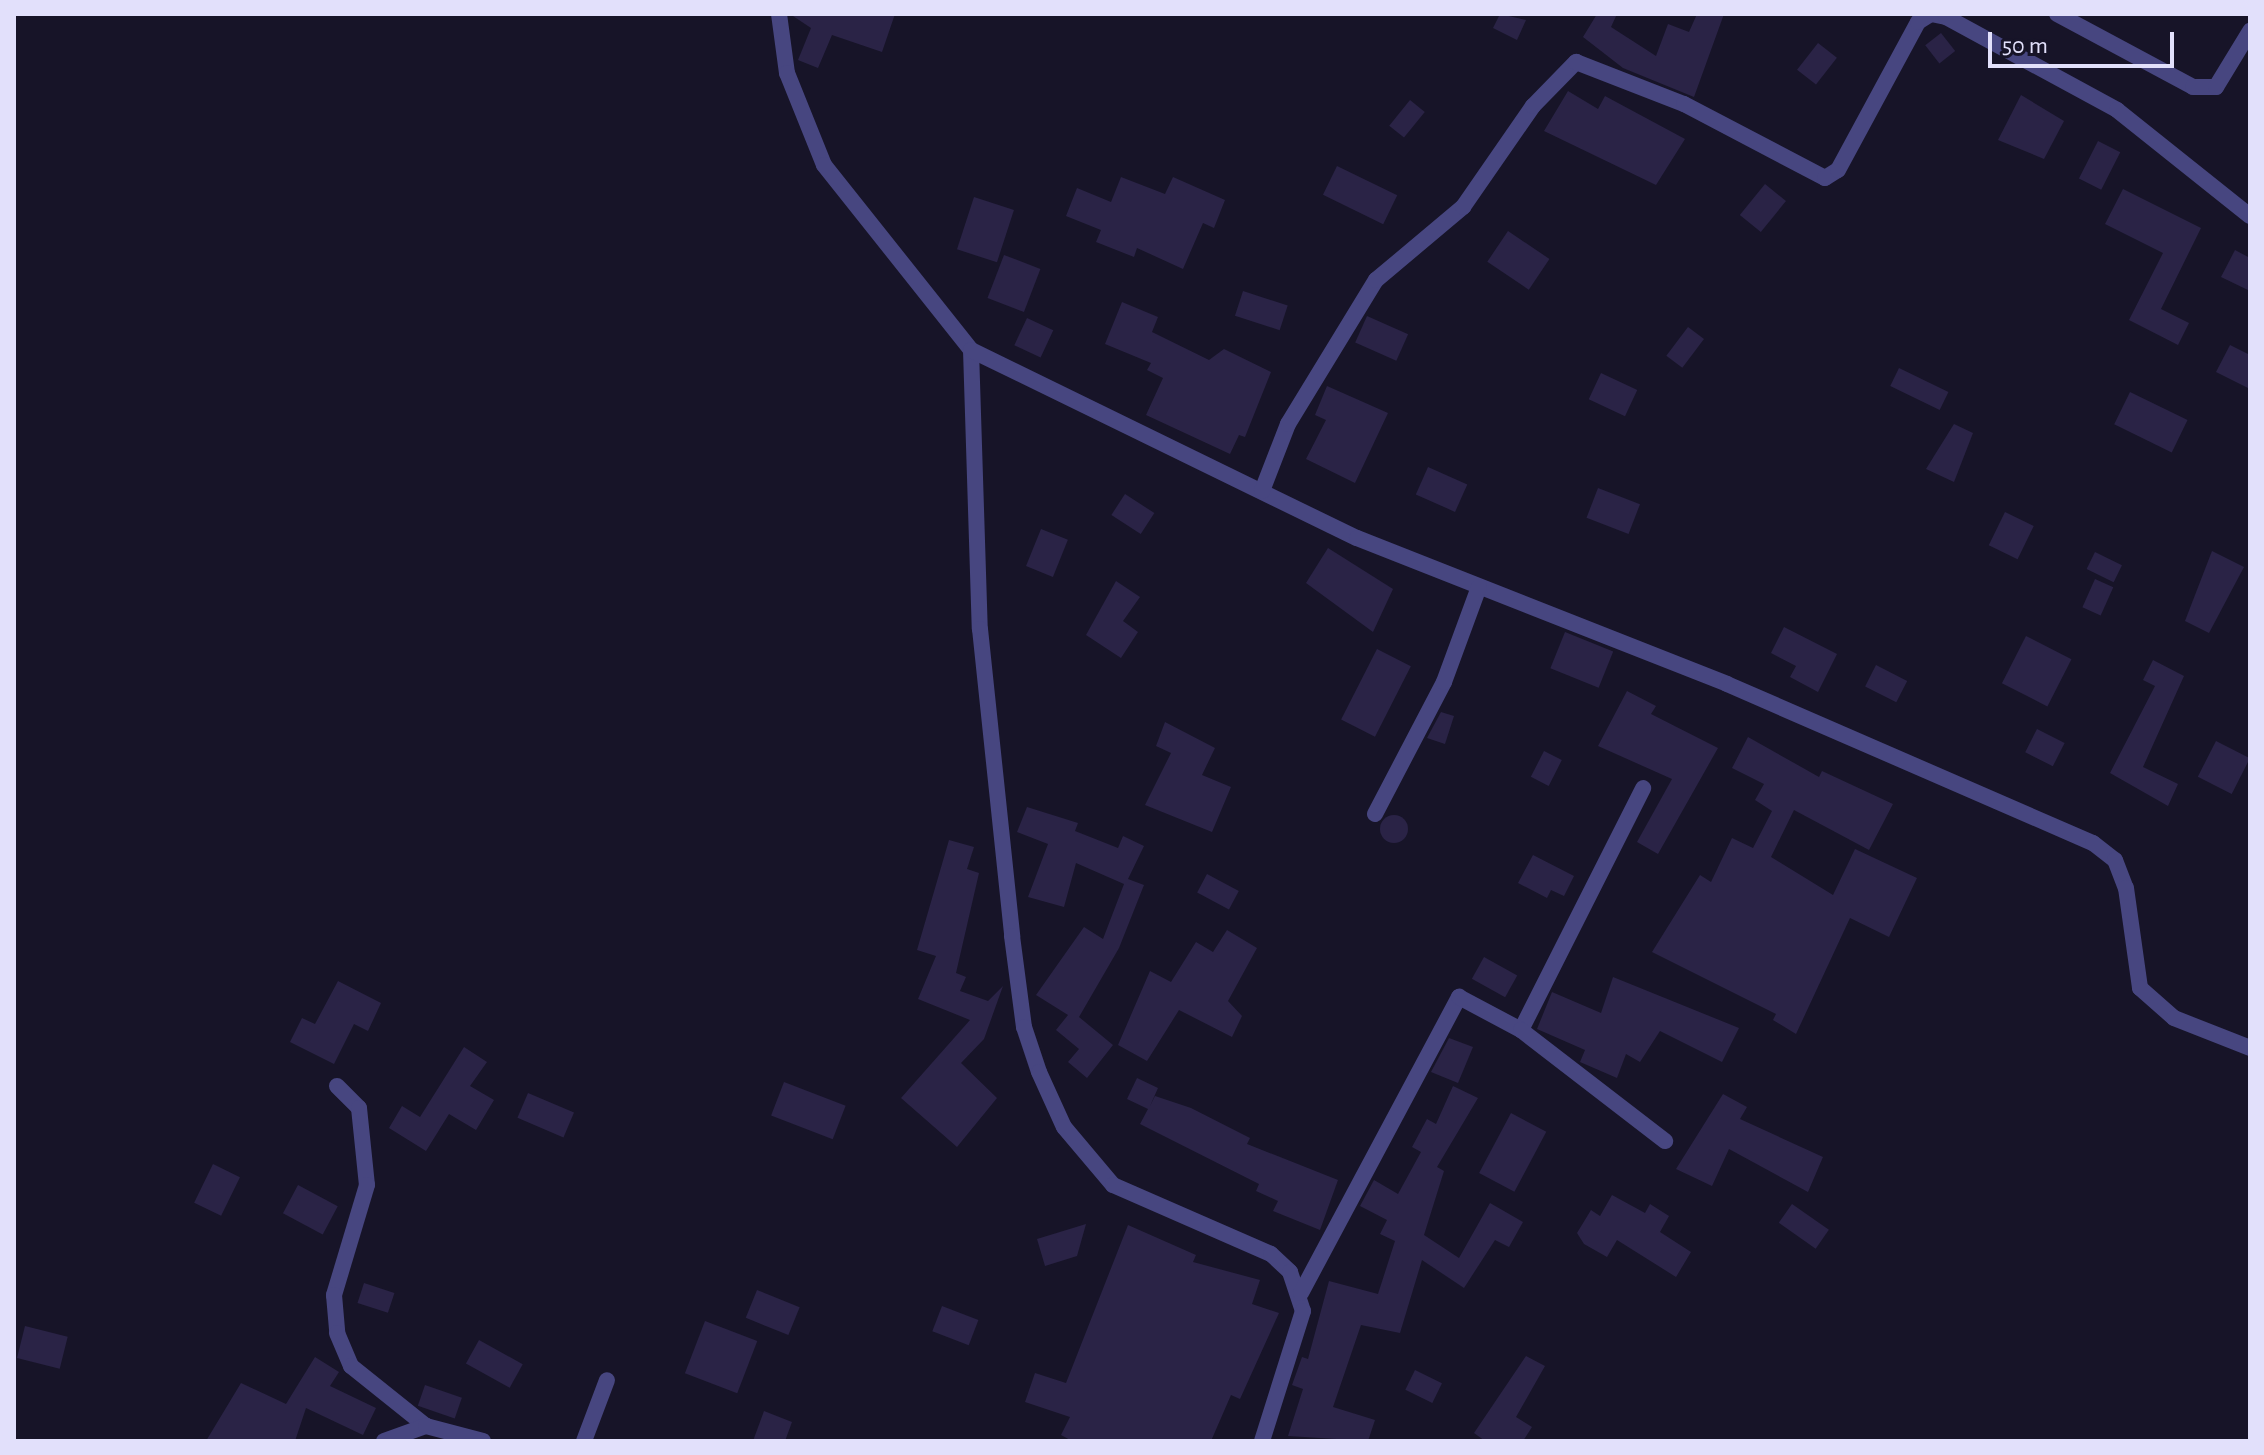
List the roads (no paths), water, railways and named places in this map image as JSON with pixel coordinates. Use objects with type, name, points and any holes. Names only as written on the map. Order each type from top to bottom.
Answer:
[{"type":"street","points":[[779,14],[787,73],[824,165],[971,350],[1262,491],[1479,587],[1814,720],[2093,843],[2115,860],[2126,888],[2140,988],[2174,1018],[2250,1048]]},
{"type":"street","points":[[1262,491],[1288,424],[1376,280],[1463,207],[1533,106],[1576,62],[1684,104],[1825,178],[1838,170],[1918,22],[1931,14],[1946,17],[2117,110],[2250,216]]},
{"type":"street","points":[[2068,17],[2193,87],[2216,87],[2250,31]]},
{"type":"street","points":[[971,350],[980,629],[1014,952],[1039,1072],[1064,1127],[1113,1185],[1271,1254],[1301,1293]]},
{"type":"street","points":[[1375,814],[1444,682],[1479,587]]},
{"type":"street","points":[[1521,1030],[1643,788]]},
{"type":"street","points":[[1262,1441],[1297,1334],[1301,1293],[1452,1004],[1466,997],[1521,1030],[1665,1141]]},
{"type":"street","points":[[337,1086],[359,1108],[367,1185],[336,1285],[337,1333],[351,1366],[426,1426],[483,1441]]},
{"type":"street","points":[[584,1441],[607,1380]]},
{"type":"street","points":[[384,1441],[426,1426]]}]
